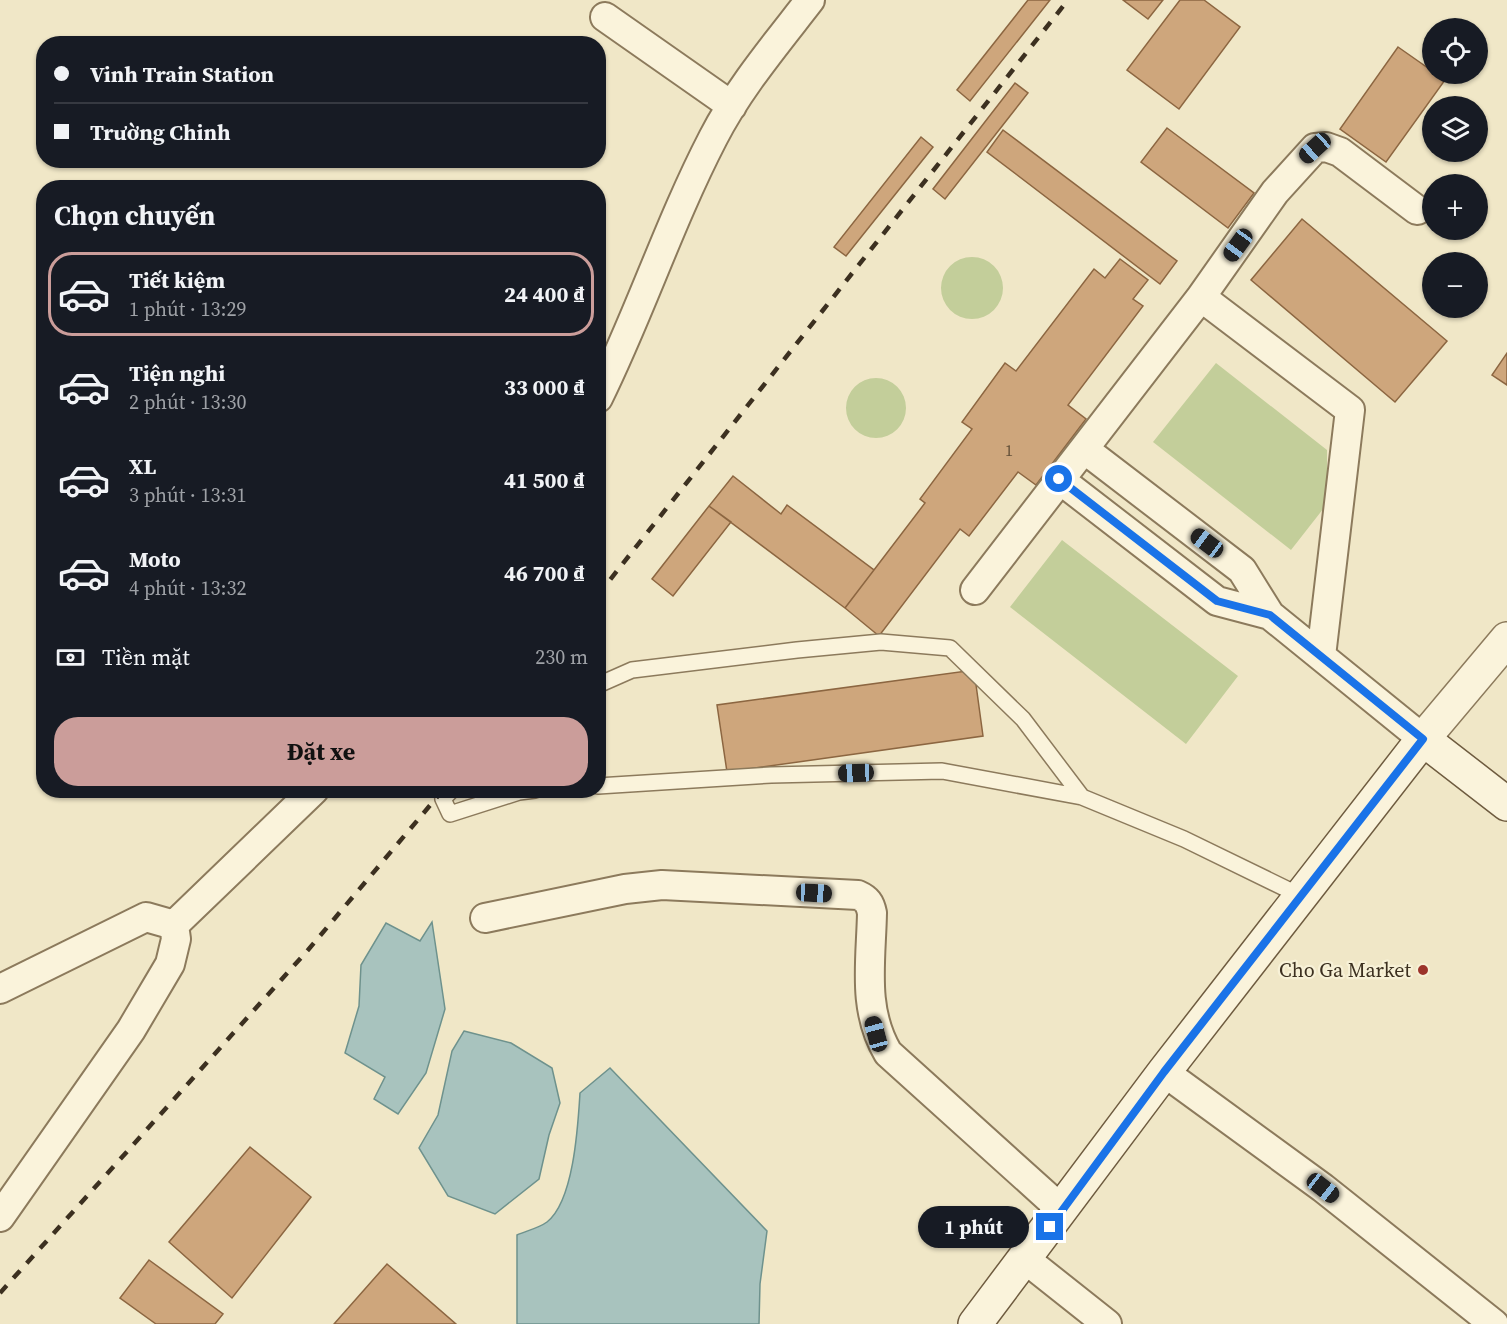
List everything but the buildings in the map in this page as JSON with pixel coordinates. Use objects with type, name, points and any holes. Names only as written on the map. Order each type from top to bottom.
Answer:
[{"type":"main road","points":[[975,1324],[1164,1072],[1423,739],[1507,639]]},
{"type":"main road","points":[[1423,739],[1507,804]]},
{"type":"street","points":[[606,382],[630,334],[668,234],[713,137],[732,106],[810,0]]},
{"type":"street","points":[[604,18],[732,106]]},
{"type":"street","points":[[975,590],[1201,297],[1275,192],[1315,148],[1326,147],[1340,152],[1417,210]]},
{"type":"street","points":[[1201,297],[1350,410],[1321,656]]},
{"type":"street","points":[[1084,449],[1242,570],[1270,615],[1423,739]]},
{"type":"street","points":[[1059,479],[1217,601],[1270,615]]},
{"type":"street","points":[[174,925],[306,798]]},
{"type":"street","points":[[485,918],[625,889],[662,885],[864,897],[870,903],[872,913],[870,1012],[876,1034],[888,1053],[1062,1210]]},
{"type":"street","points":[[0,989],[146,917],[174,925]]},
{"type":"street","points":[[0,1217],[131,1030],[170,964],[176,939],[174,925]]},
{"type":"street","points":[[1164,1072],[1323,1188],[1494,1324]]},
{"type":"street","points":[[1025,1259],[1107,1324]]},
{"type":"lane","points":[[606,682],[632,670],[797,650],[881,642],[950,648],[1023,719],[1082,797]]},
{"type":"lane","points":[[606,786],[771,776],[942,771],[1082,797],[1184,839],[1301,896]]},
{"type":"lane","points":[[444,798],[450,814],[500,798]]},
{"type":"green space","points":[[966,257],[978,257],[994,266],[1001,276],[1003,288],[1001,300],[994,310],[978,319],[966,319],[955,314],[946,305],[941,294],[941,282],[946,271],[955,262]]},
{"type":"green space","points":[[1216,363],[1327,450],[1327,504],[1291,550],[1153,442]]},
{"type":"green space","points":[[876,378],[893,383],[901,391],[906,408],[901,425],[893,433],[876,438],[859,433],[851,425],[846,408],[851,391],[859,383]]},
{"type":"green space","points":[[1062,540],[1238,676],[1186,744],[1010,607]]},
{"type":"water","points":[[432,922],[445,1009],[426,1073],[398,1114],[374,1099],[385,1077],[345,1053],[359,1006],[361,965],[386,923],[420,941]]},
{"type":"water","points":[[464,1031],[511,1043],[552,1068],[560,1103],[549,1135],[539,1179],[495,1214],[448,1196],[419,1148],[438,1115],[452,1051]]},
{"type":"water","points":[[610,1068],[767,1231],[760,1284],[759,1324],[517,1324],[517,1235],[544,1224],[556,1212],[569,1180],[573,1162],[580,1093]]},
{"type":"railway","points":[[606,585],[1068,0]]},
{"type":"railway","points":[[0,1293],[308,950],[436,798]]},
{"type":"place","name":"Cho Ga Market","points":[[1423,970]]},
{"type":"route","points":[[1050,1227],[1164,1072],[1423,739],[1270,615],[1217,601],[1059,479]]}]
